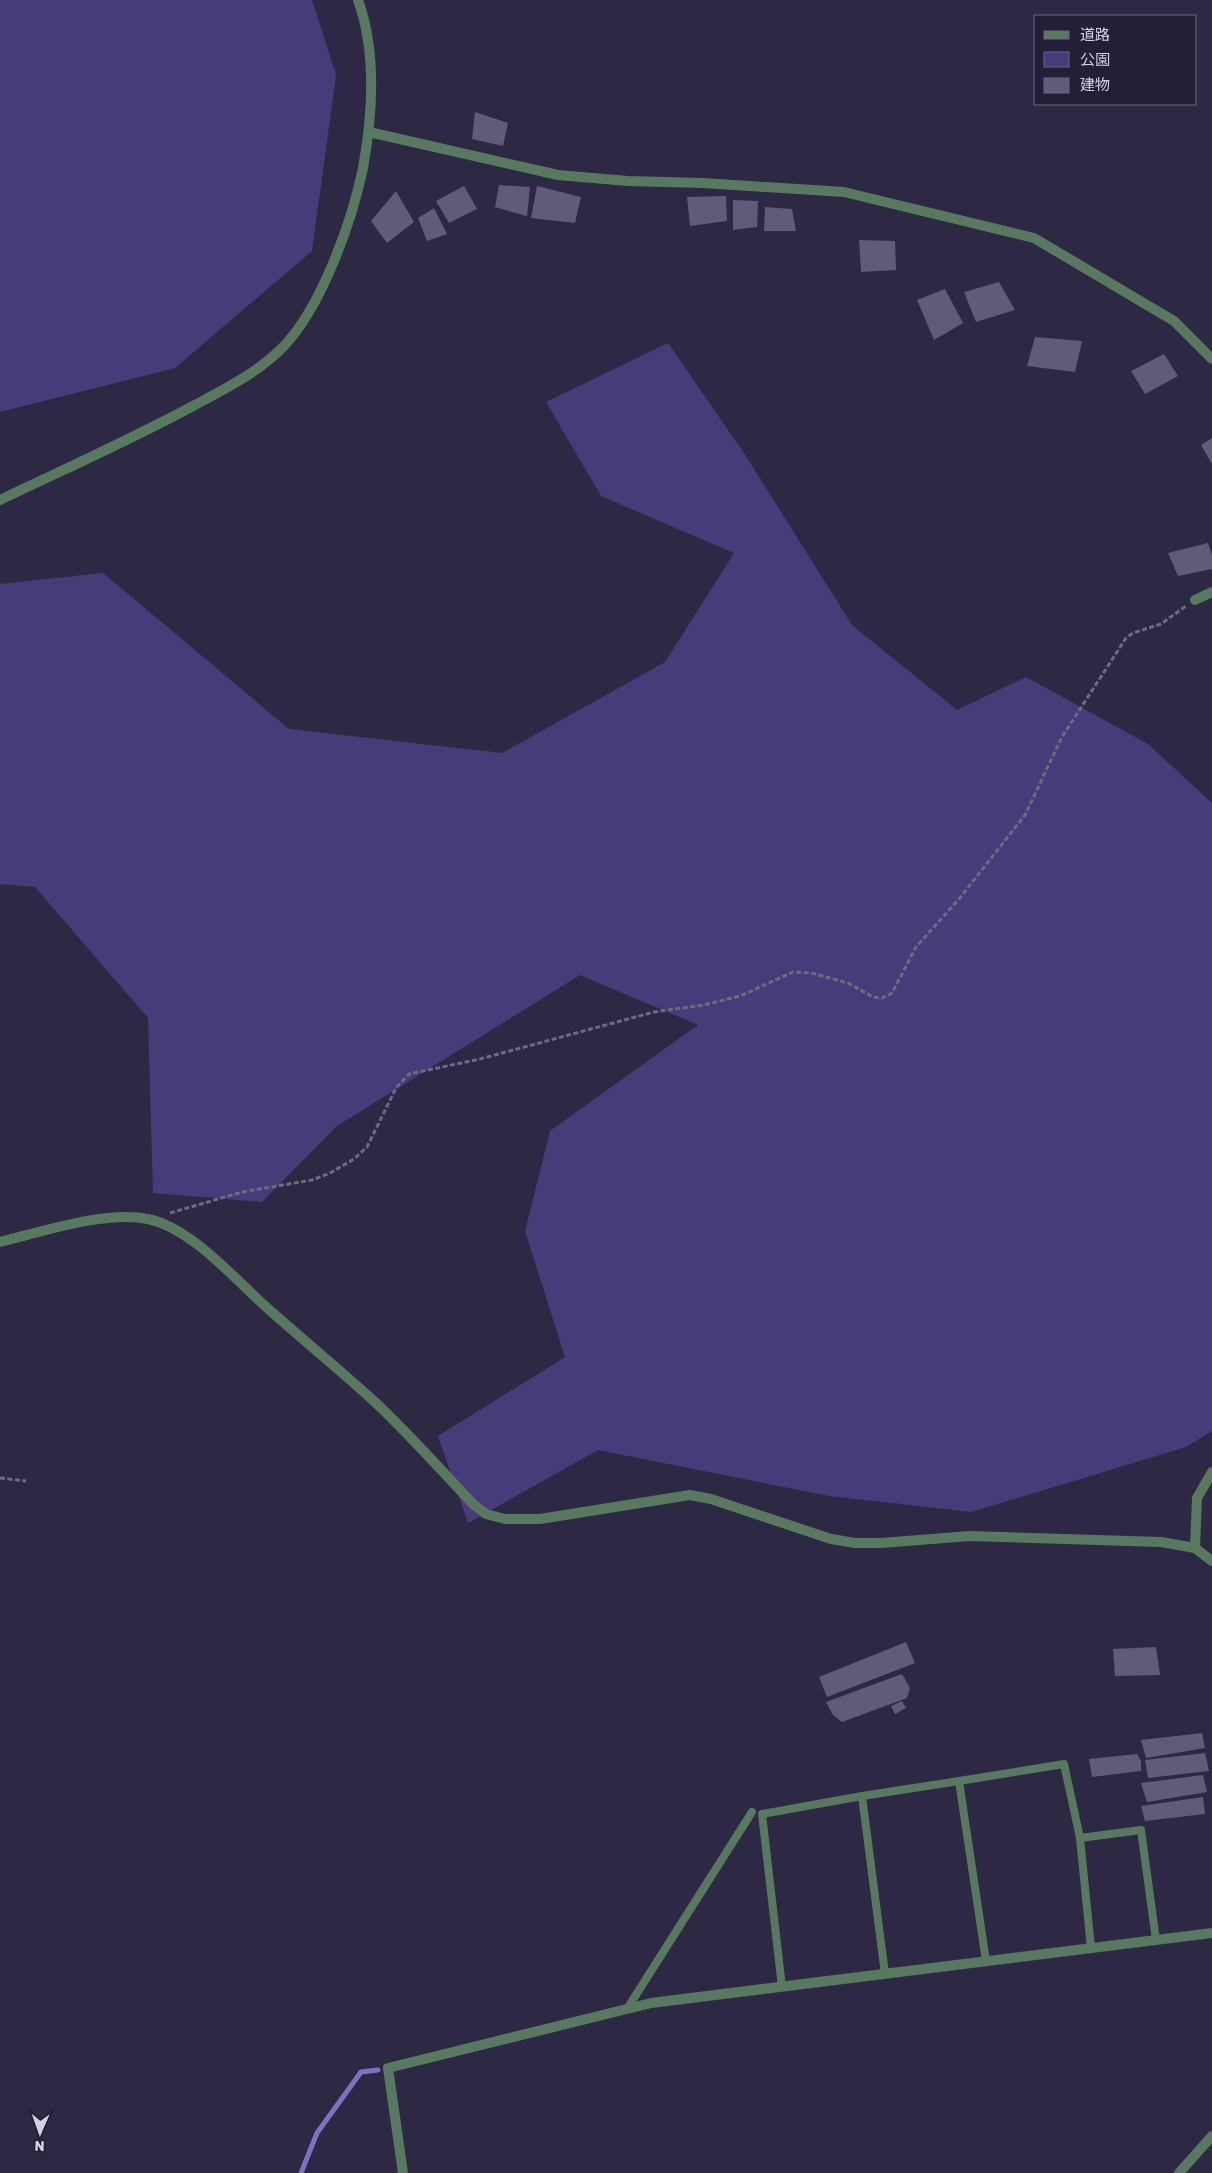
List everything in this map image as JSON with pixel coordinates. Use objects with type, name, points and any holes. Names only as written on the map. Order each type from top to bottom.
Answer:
[{"type":"street","points":[[0,500],[144,432],[226,388],[262,366],[285,345],[307,315],[338,252],[356,198],[370,132],[370,50],[365,18],[358,0]]},
{"type":"street","points":[[370,132],[558,175],[628,181],[703,183],[844,192],[1034,238],[1174,321],[1212,359]]},
{"type":"street","points":[[1195,600],[1212,592]]},
{"type":"street","points":[[0,1242],[98,1220],[123,1217],[149,1219],[175,1230],[212,1256],[257,1300],[376,1403],[486,1514],[505,1519],[540,1519],[690,1495],[711,1499],[831,1539],[855,1543],[881,1543],[970,1536],[1161,1542],[1195,1548],[1212,1561]]},
{"type":"street","points":[[1195,1548],[1197,1498],[1212,1472]]},
{"type":"street","points":[[403,2173],[388,2068],[650,2003],[1212,1933]]},
{"type":"street","points":[[1178,2173],[1212,2136]]},
{"type":"lane","points":[[782,1987],[762,1814],[1064,1764],[1080,1838],[1091,1948]]},
{"type":"lane","points":[[959,1781],[986,1961]]},
{"type":"lane","points":[[862,1796],[884,1974]]},
{"type":"lane","points":[[627,2009],[752,1812]]},
{"type":"lane","points":[[1080,1838],[1141,1830],[1156,1940]]},
{"type":"path","points":[[149,1219],[242,1192],[312,1180],[330,1173],[354,1159],[367,1147],[396,1088],[409,1074],[480,1058],[654,1012],[704,1005],[740,996],[793,972],[811,973],[848,983],[873,997],[882,998],[892,993],[916,948],[959,898],[1025,815],[1062,737],[1126,638],[1133,633],[1161,624],[1195,600]]},
{"type":"path","points":[[0,1478],[26,1481]]},
{"type":"green space","points":[[0,0],[312,0],[336,75],[312,251],[175,368],[0,412]]},
{"type":"green space","points":[[668,343],[744,453],[852,625],[957,710],[1026,677],[1148,744],[1212,803],[1212,1431],[1186,1447],[971,1512],[829,1496],[598,1450],[468,1523],[438,1436],[565,1357],[525,1231],[550,1131],[698,1025],[580,975],[337,1126],[262,1202],[153,1193],[148,1018],[35,887],[0,884],[0,584],[103,573],[289,729],[502,753],[665,662],[734,553],[601,496],[546,402]]},
{"type":"building","points":[[475,112],[508,123],[503,146],[472,139]]},
{"type":"building","points":[[499,185],[530,187],[527,216],[495,207]]},
{"type":"building","points":[[464,186],[477,209],[449,223],[436,201]]},
{"type":"building","points":[[537,186],[581,197],[575,223],[531,218]]},
{"type":"building","points":[[396,191],[414,222],[387,243],[371,221]]},
{"type":"building","points":[[726,196],[727,221],[690,226],[687,197]]},
{"type":"building","points":[[733,200],[758,201],[757,227],[733,230]]},
{"type":"building","points":[[765,207],[792,209],[796,231],[764,231]]},
{"type":"building","points":[[434,208],[447,234],[427,241],[418,218]]},
{"type":"building","points":[[859,240],[895,241],[896,270],[861,272]]},
{"type":"building","points":[[999,282],[1015,310],[976,322],[964,292]]},
{"type":"building","points":[[945,289],[963,323],[934,340],[917,300]]},
{"type":"building","points":[[1035,337],[1082,341],[1075,372],[1027,366]]},
{"type":"building","points":[[1164,354],[1178,376],[1145,394],[1131,371]]},
{"type":"building","points":[[1212,438],[1212,464],[1201,445]]},
{"type":"building","points":[[1208,543],[1212,556],[1212,569],[1178,576],[1168,553]]},
{"type":"building","points":[[906,1642],[915,1663],[827,1697],[819,1677]]},
{"type":"building","points":[[1156,1647],[1160,1675],[1115,1676],[1113,1649]]},
{"type":"building","points":[[902,1674],[910,1688],[907,1698],[842,1722],[833,1715],[826,1702]]},
{"type":"building","points":[[902,1701],[906,1708],[895,1714],[891,1706]]},
{"type":"building","points":[[1202,1733],[1205,1748],[1146,1758],[1141,1740]]},
{"type":"building","points":[[1205,1753],[1209,1771],[1148,1778],[1145,1760]]},
{"type":"building","points":[[1137,1754],[1141,1761],[1141,1771],[1092,1777],[1089,1759]]},
{"type":"building","points":[[1203,1775],[1207,1792],[1147,1802],[1141,1783]]},
{"type":"building","points":[[1203,1797],[1205,1814],[1145,1821],[1141,1806]]},
{"type":"waterway","points":[[301,2173],[317,2133],[361,2072],[378,2070]]}]
